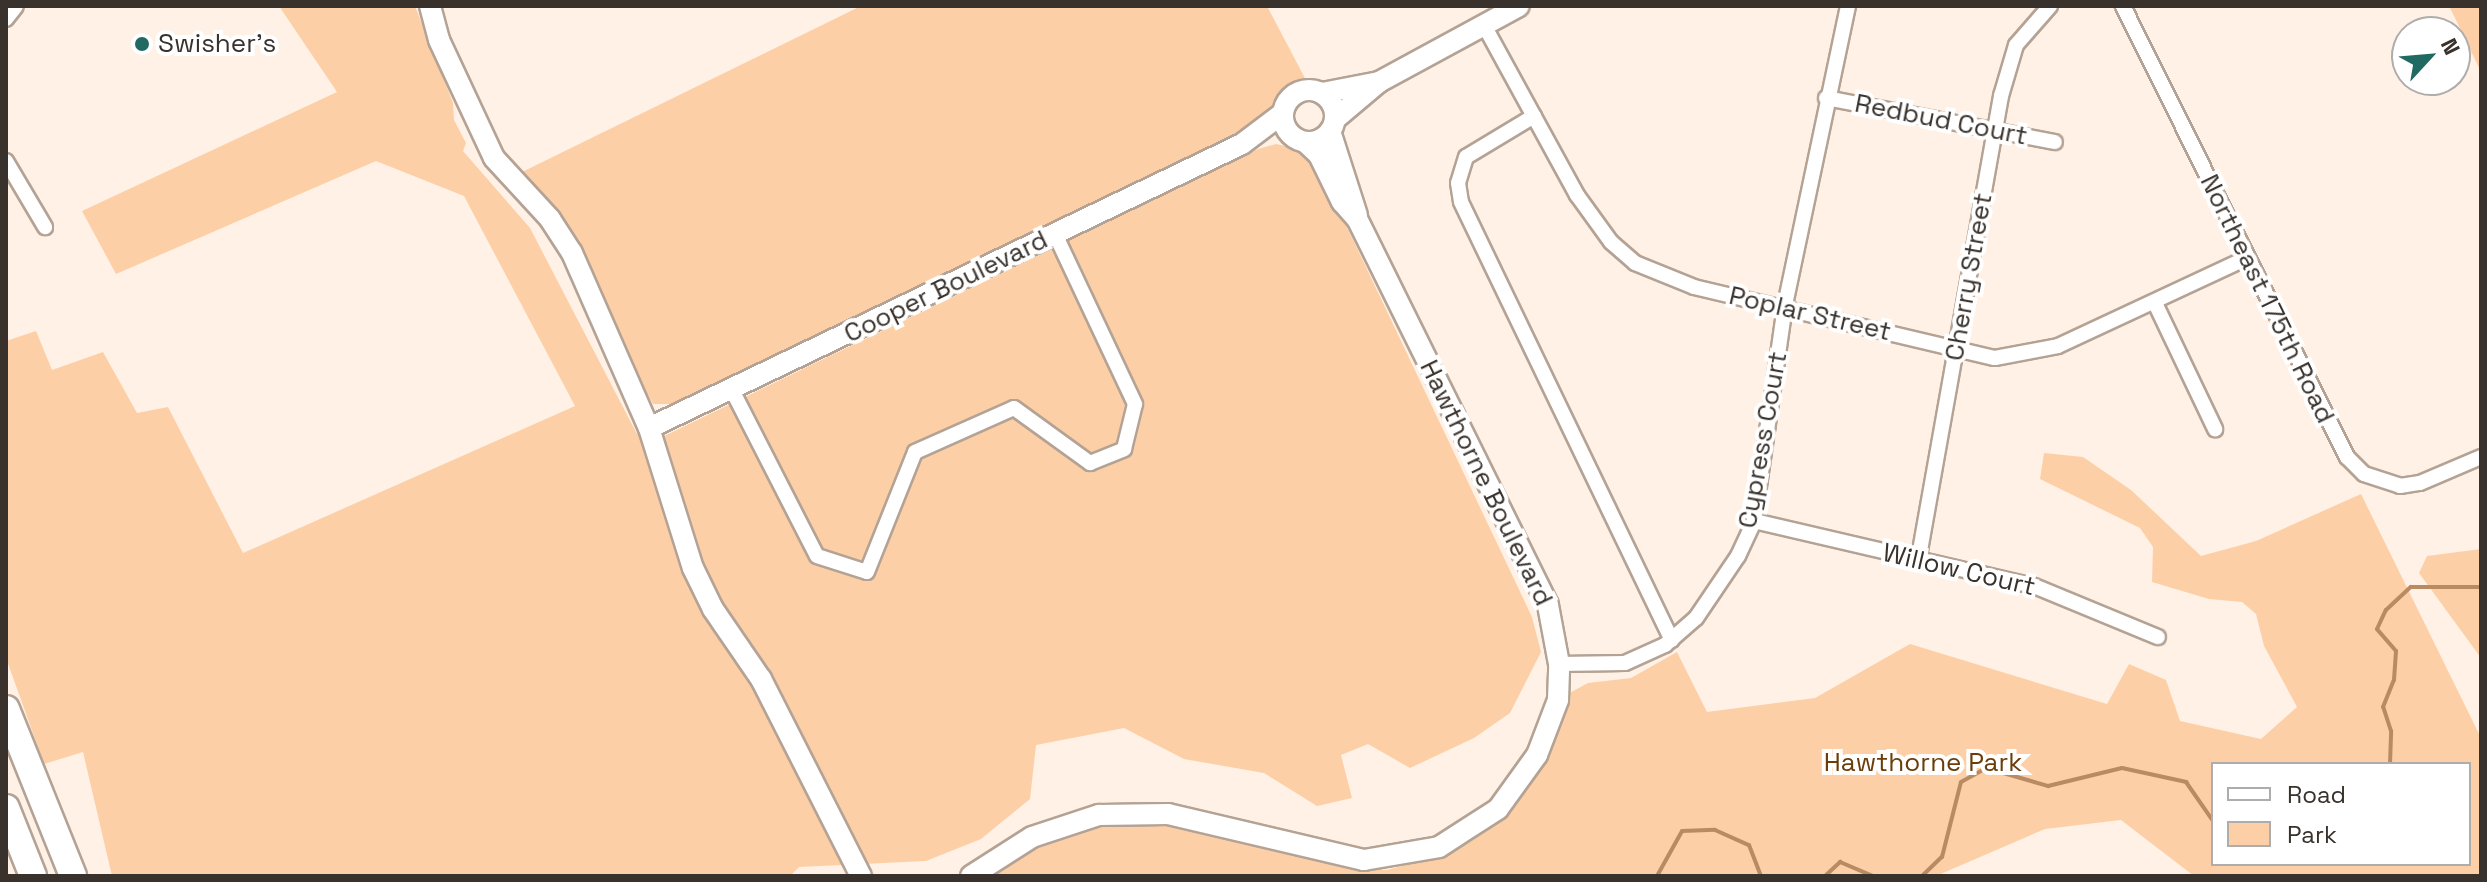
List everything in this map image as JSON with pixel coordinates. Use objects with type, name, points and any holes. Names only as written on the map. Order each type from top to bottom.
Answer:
[{"type":"highway","points":[[6,709],[73,876]]},
{"type":"highway","points":[[6,808],[33,876]]},
{"type":"street","points":[[6,19],[16,6]]},
{"type":"street","points":[[430,6],[439,40],[494,158],[550,219],[572,253],[649,428],[693,568],[713,609],[761,679],[861,876]]},
{"type":"street","points":[[1379,82],[1322,93],[1297,92],[1283,113],[1286,129],[1302,141],[1333,125],[1379,82],[1519,6]]},
{"type":"street","name":"Cypress Court","points":[[1559,664],[1625,663],[1672,640],[1717,589],[1754,521],[1785,305],[1826,98],[1848,6]]},
{"type":"street","name":"Cherry Street","points":[[1918,562],[1996,130],[2016,45],[2050,6]]},
{"type":"street","name":"Northeast 175th Road","points":[[2123,6],[2247,258],[2355,467],[2381,482],[2411,486],[2481,457]]},
{"type":"street","name":"Poplar Street","points":[[1485,27],[1593,219],[1635,263],[1694,287],[1785,305],[1995,358],[2025,355],[2155,303],[2247,258]]},
{"type":"street","points":[[1322,93],[1332,104],[1333,125]]},
{"type":"street","name":"Redbud Court","points":[[1826,98],[2055,142]]},
{"type":"street","name":"Cooper Boulevard","points":[[649,428],[1242,144],[1283,113]]},
{"type":"street","points":[[1534,116],[1466,157],[1458,183],[1461,202],[1672,640]]},
{"type":"street","name":"Hawthorne Boulevard","points":[[971,876],[1032,837],[1099,815],[1168,814],[1364,860],[1439,847],[1498,809],[1537,755],[1558,700],[1559,664],[1548,605],[1357,219],[1333,125]]},
{"type":"street","name":"Cooper Boulevard","points":[[1242,144],[1302,141]]},
{"type":"street","name":"Hawthorne Boulevard","points":[[1302,141],[1319,155],[1342,202],[1357,219]]},
{"type":"street","points":[[6,161],[45,227]]},
{"type":"street","points":[[732,390],[817,556],[867,572],[915,452],[1014,408],[1090,463],[1124,449],[1135,404],[1055,234]]},
{"type":"street","points":[[2155,303],[2215,429]]},
{"type":"street","name":"Willow Court","points":[[1754,521],[1918,562],[2034,586],[2158,637]]},
{"type":"green space","points":[[279,6],[415,6],[453,103],[454,120],[466,143],[463,151],[530,228],[637,434],[647,439],[658,439],[1258,149],[1276,144],[1303,150],[1328,187],[1532,617],[1541,652],[1510,713],[1474,738],[1410,768],[1368,744],[1341,755],[1352,798],[1317,806],[1264,773],[1184,759],[1124,728],[1036,745],[1030,799],[981,839],[926,861],[799,867],[790,876],[112,876],[83,752],[44,764],[6,658],[6,341],[36,331],[52,370],[103,352],[137,413],[168,407],[243,553],[575,406],[464,196],[376,161],[116,274],[82,211],[337,92]]},
{"type":"green space","points":[[861,6],[1267,6],[1307,82],[1285,91],[1272,110],[1241,133],[675,404],[653,404],[520,173]]},
{"type":"green space","points":[[2449,6],[2481,6],[2481,72],[2471,51],[2471,16],[2454,16]]},
{"type":"green space","name":"Hawthorne Park","points":[[2044,453],[2083,457],[2131,490],[2201,556],[2256,541],[2361,494],[2481,738],[2481,876],[2194,876],[2121,820],[2045,829],[1936,876],[982,876],[1057,831],[1118,817],[1196,828],[1345,868],[1387,870],[1425,860],[1491,824],[1562,697],[1588,683],[1631,678],[1677,652],[1707,712],[1815,698],[1910,644],[2107,704],[2129,664],[2166,680],[2180,721],[2261,739],[2297,707],[2264,646],[2256,614],[2242,602],[2209,599],[2152,582],[2153,547],[2140,528],[2040,479]]},
{"type":"green space","points":[[2481,549],[2481,658],[2419,573],[2427,556]]},
{"type":"waterway","points":[[2390,762],[2391,731],[2383,707],[2394,680],[2396,651],[2377,629],[2386,610],[2411,587],[2481,587]]},
{"type":"waterway","points":[[1922,876],[1942,857],[1961,782],[1986,768],[2048,786],[2122,768],[2186,782],[2211,818]]},
{"type":"waterway","points":[[1657,876],[1682,831],[1715,830],[1749,845],[1761,876]]},
{"type":"waterway","points":[[1825,876],[1840,862],[1873,876]]},
{"type":"place","name":"Swisher's","points":[[142,44]]}]
